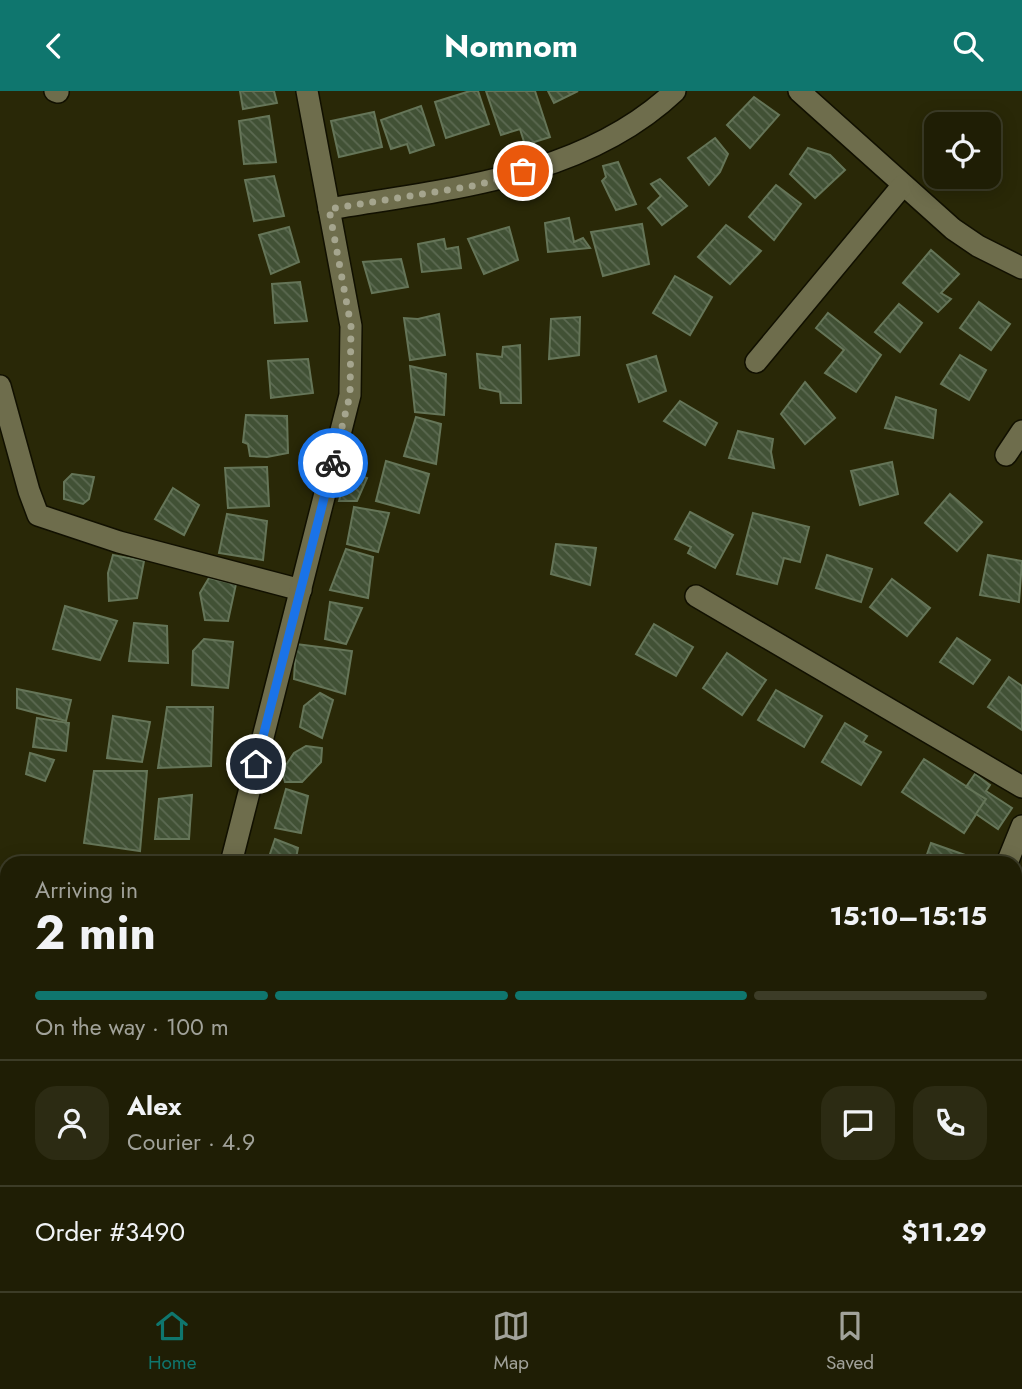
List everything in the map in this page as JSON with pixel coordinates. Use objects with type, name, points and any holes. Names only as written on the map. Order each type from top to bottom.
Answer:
[{"type":"street","points":[[232,856],[350,395],[351,326],[307,91]]},
{"type":"street","points":[[329,209],[478,185],[569,157],[623,130],[662,104],[675,91]]},
{"type":"street","points":[[799,91],[953,229],[978,246],[1022,268]]},
{"type":"street","points":[[756,362],[903,185]]},
{"type":"street","points":[[0,386],[38,515],[119,542],[300,590]]},
{"type":"street","points":[[1006,455],[1022,431]]},
{"type":"street","points":[[696,596],[1022,787]]},
{"type":"street","points":[[1010,856],[1022,827]]},
{"type":"building","points":[[240,91],[274,91],[277,103],[243,109]]},
{"type":"building","points":[[478,91],[489,124],[446,138],[435,102]]},
{"type":"building","points":[[486,91],[535,91],[550,137],[525,145],[520,129],[501,135]]},
{"type":"building","points":[[548,91],[578,91],[554,103]]},
{"type":"building","points":[[754,97],[779,115],[750,148],[727,125]]},
{"type":"building","points":[[421,106],[434,145],[410,153],[407,144],[391,149],[381,120]]},
{"type":"building","points":[[374,112],[382,147],[339,157],[331,121]]},
{"type":"building","points":[[269,116],[276,162],[244,164],[239,121]]},
{"type":"building","points":[[715,138],[728,154],[720,172],[709,185],[688,158]]},
{"type":"building","points":[[808,148],[830,155],[845,170],[815,198],[790,174]]},
{"type":"building","points":[[618,162],[636,204],[616,210],[602,181],[606,177],[603,166]]},
{"type":"building","points":[[274,176],[284,216],[254,221],[245,180]]},
{"type":"building","points":[[660,179],[687,206],[662,225],[648,208],[661,196],[651,184]]},
{"type":"building","points":[[776,185],[801,204],[774,240],[749,217]]},
{"type":"building","points":[[569,218],[574,242],[583,238],[590,248],[548,252],[545,223]]},
{"type":"building","points":[[642,224],[649,264],[603,276],[591,232]]},
{"type":"building","points":[[726,225],[761,251],[730,284],[698,257]]},
{"type":"building","points":[[289,227],[299,262],[271,274],[259,235]]},
{"type":"building","points":[[509,227],[518,260],[484,274],[468,239]]},
{"type":"building","points":[[444,239],[446,249],[458,247],[461,268],[422,272],[418,244]]},
{"type":"building","points":[[931,250],[959,274],[941,293],[951,299],[938,312],[903,283]]},
{"type":"building","points":[[401,259],[408,287],[372,293],[363,262]]},
{"type":"building","points":[[675,276],[712,297],[690,335],[653,313]]},
{"type":"building","points":[[300,282],[307,321],[275,323],[272,284]]},
{"type":"building","points":[[979,302],[1010,324],[991,350],[960,328]]},
{"type":"building","points":[[899,304],[922,323],[900,352],[875,332]]},
{"type":"building","points":[[828,313],[881,355],[856,392],[825,373],[844,350],[816,328]]},
{"type":"building","points":[[439,314],[445,355],[410,360],[404,318],[418,319]]},
{"type":"building","points":[[580,317],[579,355],[549,359],[551,319]]},
{"type":"building","points":[[520,345],[521,403],[501,403],[500,392],[480,388],[477,354],[502,357],[503,347]]},
{"type":"building","points":[[960,355],[986,370],[969,400],[941,384]]},
{"type":"building","points":[[656,356],[666,391],[639,402],[627,365]]},
{"type":"building","points":[[308,359],[313,393],[271,398],[268,361]]},
{"type":"building","points":[[410,366],[446,374],[444,415],[415,412]]},
{"type":"building","points":[[805,382],[835,418],[805,444],[781,414]]},
{"type":"building","points":[[896,397],[936,410],[933,438],[885,428]]},
{"type":"building","points":[[680,401],[717,423],[705,445],[664,421]]},
{"type":"building","points":[[246,415],[287,416],[288,453],[267,457],[250,456],[248,444],[243,442]]},
{"type":"building","points":[[416,417],[441,424],[436,464],[404,456]]},
{"type":"building","points":[[738,431],[773,439],[771,452],[774,468],[729,458]]},
{"type":"building","points":[[386,461],[429,474],[419,513],[376,501]]},
{"type":"building","points":[[892,462],[898,494],[860,505],[851,471]]},
{"type":"building","points":[[267,467],[269,506],[228,508],[225,468]]},
{"type":"building","points":[[347,471],[367,478],[357,501],[339,501]]},
{"type":"building","points":[[72,474],[94,477],[89,499],[83,504],[64,499],[64,482]]},
{"type":"building","points":[[173,488],[199,505],[184,535],[155,519]]},
{"type":"building","points":[[950,494],[982,522],[957,551],[925,523]]},
{"type":"building","points":[[354,507],[389,513],[378,552],[347,544]]},
{"type":"building","points":[[690,512],[733,535],[715,568],[688,553],[691,547],[675,539]]},
{"type":"building","points":[[753,513],[809,527],[800,562],[784,558],[777,584],[737,574]]},
{"type":"building","points":[[227,514],[267,521],[263,560],[219,553]]},
{"type":"building","points":[[556,544],[596,548],[590,585],[551,574]]},
{"type":"building","points":[[346,549],[373,557],[368,598],[330,590]]},
{"type":"building","points":[[113,555],[144,561],[137,598],[109,601],[108,573]]},
{"type":"building","points":[[827,555],[872,569],[861,602],[816,588]]},
{"type":"building","points":[[988,555],[1022,561],[1019,602],[980,595]]},
{"type":"building","points":[[209,578],[236,584],[228,621],[205,620],[200,593]]},
{"type":"building","points":[[892,579],[930,608],[907,636],[870,607]]},
{"type":"building","points":[[330,602],[362,608],[346,644],[325,639]]},
{"type":"building","points":[[65,606],[117,621],[100,660],[53,649]]},
{"type":"building","points":[[134,623],[167,626],[168,663],[129,661]]},
{"type":"building","points":[[654,624],[693,647],[676,676],[636,654]]},
{"type":"building","points":[[957,638],[990,660],[973,684],[940,662]]},
{"type":"building","points":[[204,639],[233,642],[228,688],[192,685],[193,651]]},
{"type":"building","points":[[296,644],[352,651],[345,694],[294,679]]},
{"type":"building","points":[[727,653],[766,680],[742,715],[703,688]]},
{"type":"building","points":[[1009,677],[1022,686],[1022,730],[988,707]]},
{"type":"building","points":[[17,689],[71,700],[66,721],[17,708]]},
{"type":"building","points":[[776,690],[822,716],[804,747],[758,720]]},
{"type":"building","points":[[320,693],[333,700],[322,738],[300,727],[304,706]]},
{"type":"building","points":[[167,707],[213,707],[211,766],[158,768]]},
{"type":"building","points":[[113,716],[150,722],[142,762],[107,758]]},
{"type":"building","points":[[37,718],[69,723],[66,751],[33,747]]},
{"type":"building","points":[[845,723],[867,736],[863,742],[881,752],[861,785],[822,762]]},
{"type":"building","points":[[306,746],[322,748],[321,762],[302,782],[285,782],[282,771],[294,753]]},
{"type":"building","points":[[30,753],[54,760],[45,781],[26,774]]},
{"type":"building","points":[[924,759],[986,799],[964,833],[902,792]]},
{"type":"building","points":[[94,771],[147,771],[140,851],[84,843]]},
{"type":"building","points":[[975,774],[990,785],[986,791],[1012,808],[998,829],[976,814],[986,799],[966,787]]},
{"type":"building","points":[[286,789],[308,796],[301,833],[275,828]]},
{"type":"building","points":[[192,795],[189,839],[155,839],[159,799]]},
{"type":"building","points":[[275,839],[298,848],[296,856],[269,856]]},
{"type":"building","points":[[931,843],[965,855],[965,856],[926,856]]},
{"type":"way so far","points":[[333,463],[350,395],[351,326],[329,209],[478,185],[523,171]]},
{"type":"route","points":[[256,764],[333,463]]}]
